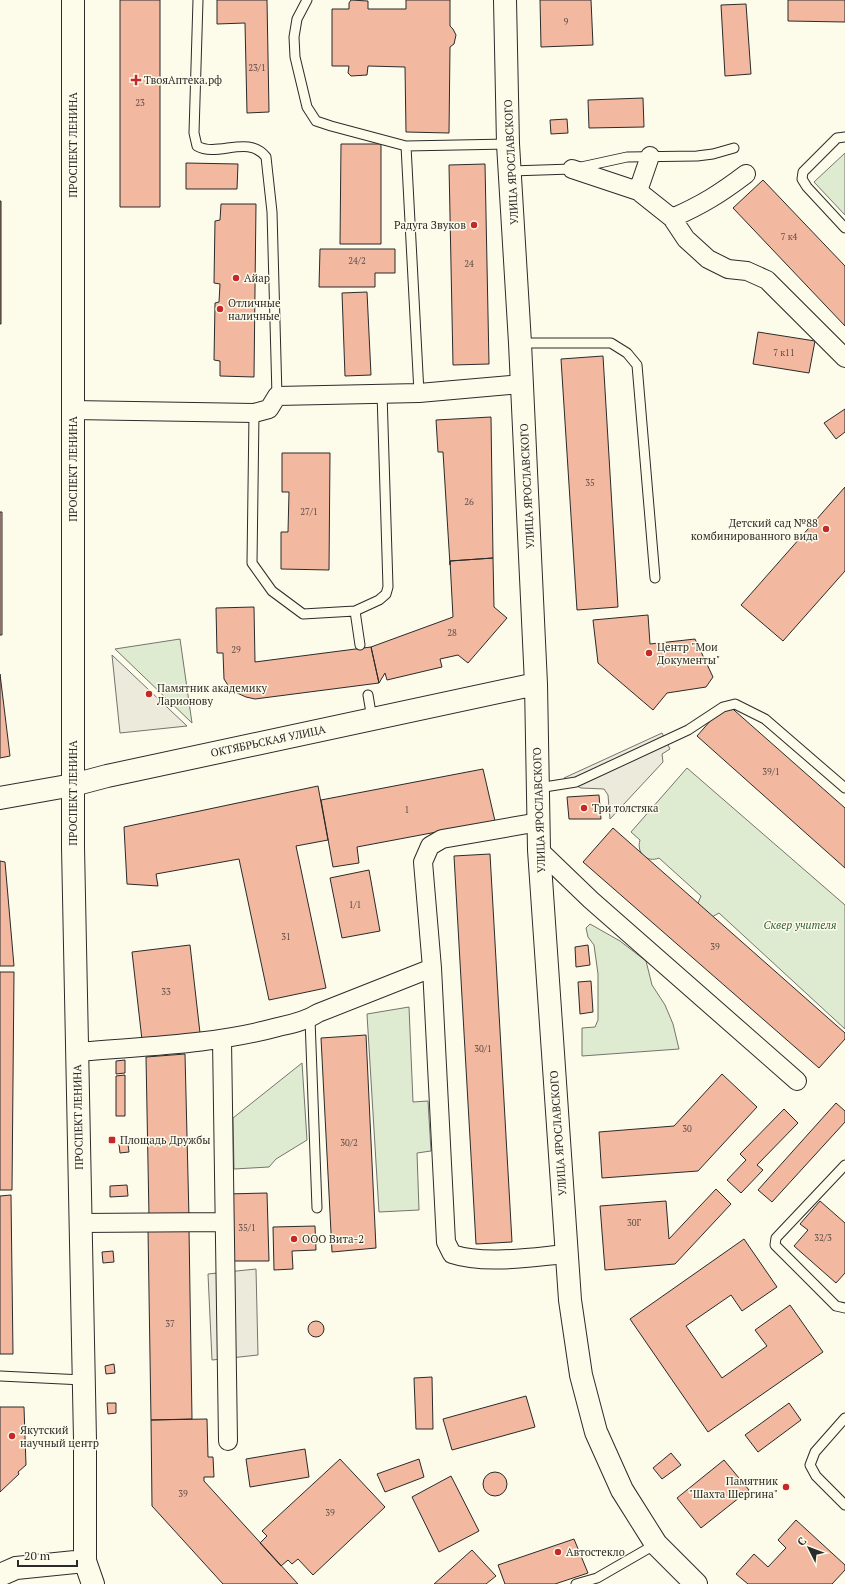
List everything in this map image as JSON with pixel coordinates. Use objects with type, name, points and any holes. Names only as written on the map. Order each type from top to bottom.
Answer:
[{"type":"street","name":"ПРОСПЕКТ ЛЕНИНА","points":[[73,0],[73,785],[85,1561],[93,1584]]},
{"type":"street","name":"УЛИЦА ЯРОСЛАВСКОГО","points":[[505,0],[508,144],[511,171],[520,343],[536,684],[539,850],[570,1300],[581,1375],[596,1432],[622,1490],[656,1544],[696,1584]]},
{"type":"street","points":[[638,191],[650,156]]},
{"type":"street","points":[[572,169],[638,191],[672,218],[686,239],[708,259],[728,269],[747,271],[766,280],[845,358]]},
{"type":"street","points":[[672,218],[698,207],[718,195],[746,174]]},
{"type":"street","points":[[73,410],[254,413],[269,409],[277,396],[418,393],[522,384]]},
{"type":"street","name":"ОКТЯБРЬСКАЯ УЛИЦА","points":[[0,798],[73,785],[107,776],[536,684]]},
{"type":"street","points":[[539,822],[442,839],[430,846],[423,862],[432,968],[446,1242],[452,1254],[465,1258],[516,1259],[566,1254]]},
{"type":"street","points":[[539,850],[591,900],[797,1081]]},
{"type":"street","points":[[77,1052],[222,1040],[262,1032],[310,1019],[318,1013],[432,968]]},
{"type":"street","points":[[222,1040],[228,1441]]},
{"type":"street","points":[[80,1223],[224,1222]]},
{"type":"street","points":[[0,1575],[16,1568],[85,1561]]},
{"type":"lane","points":[[198,0],[194,133],[197,146],[204,150],[250,147],[261,151],[266,157],[272,212],[277,396]]},
{"type":"lane","points":[[307,0],[297,18],[294,37],[295,57],[307,107],[316,121],[406,146],[508,144]]},
{"type":"lane","points":[[845,137],[837,138],[803,172],[802,179],[807,187],[845,228]]},
{"type":"lane","points":[[406,146],[418,393]]},
{"type":"lane","points":[[511,171],[572,169],[627,157],[697,156],[713,154],[734,148]]},
{"type":"lane","points":[[520,343],[611,344],[627,353],[637,366],[655,578]]},
{"type":"lane","points":[[254,413],[252,563],[272,591],[303,614],[355,612],[379,600],[386,594],[388,587],[382,394]]},
{"type":"lane","points":[[355,612],[360,644]]},
{"type":"lane","points":[[368,695],[372,719]]},
{"type":"lane","points":[[538,788],[576,782],[688,730],[723,707],[735,704],[765,719],[845,788]]},
{"type":"lane","points":[[310,1019],[317,1208]]},
{"type":"lane","points":[[845,1165],[776,1238],[775,1245],[836,1306],[845,1308]]},
{"type":"lane","points":[[0,1376],[83,1380]]},
{"type":"lane","points":[[845,1418],[815,1452],[810,1465],[816,1476],[845,1505]]},
{"type":"lane","points":[[576,1584],[597,1578],[656,1544]]},
{"type":"green space","points":[[845,153],[845,215],[814,182]]},
{"type":"green space","points":[[180,639],[192,723],[115,649]]},
{"type":"green space","name":"Сквер учителя","points":[[687,768],[845,905],[845,1029],[719,913],[712,917],[698,907],[701,896],[659,858],[650,859],[641,853],[639,845],[640,840],[631,832]]},
{"type":"green space","points":[[590,924],[620,941],[646,961],[652,985],[665,1005],[673,1024],[679,1049],[582,1056],[582,1028],[595,1027],[598,1020],[598,974],[594,945],[588,937],[586,928]]},
{"type":"green space","points":[[409,1007],[413,1102],[428,1101],[431,1151],[417,1153],[419,1210],[379,1212],[367,1014]]},
{"type":"green space","points":[[302,1063],[307,1140],[276,1159],[269,1167],[234,1169],[233,1118]]},
{"type":"shaded area","points":[[112,655],[187,726],[120,733]]},
{"type":"shaded area","points":[[662,733],[670,749],[662,754],[663,762],[610,819],[608,795],[604,789],[581,788],[566,781],[564,778]]},
{"type":"shaded area","points":[[256,1269],[258,1355],[212,1360],[208,1274]]},
{"type":"building","points":[[120,0],[160,0],[160,207],[120,207]]},
{"type":"building","points":[[217,0],[267,0],[269,112],[247,113],[245,23],[217,24]]},
{"type":"building","points":[[351,0],[368,1],[368,9],[406,9],[406,0],[450,0],[450,26],[456,35],[454,44],[450,47],[449,133],[406,132],[405,67],[368,66],[367,75],[351,76],[348,73],[349,66],[332,66],[332,9],[349,9],[349,3]]},
{"type":"building","points":[[540,0],[591,0],[593,45],[541,47]]},
{"type":"building","points":[[788,0],[845,0],[845,22],[788,21]]},
{"type":"building","points":[[746,4],[751,74],[725,76],[721,5]]},
{"type":"building","points":[[643,98],[644,127],[589,128],[588,100]]},
{"type":"building","points":[[567,119],[568,133],[551,134],[550,120]]},
{"type":"building","points":[[341,144],[381,144],[381,244],[340,244]]},
{"type":"building","points":[[186,163],[238,164],[237,189],[186,189]]},
{"type":"building","points":[[485,164],[489,364],[453,365],[449,165]]},
{"type":"building","points":[[763,180],[845,266],[845,326],[733,208]]},
{"type":"building","points":[[1,201],[1,324],[0,324]]},
{"type":"building","points":[[221,204],[256,204],[254,377],[220,376],[220,361],[214,360],[215,303],[219,302],[220,284],[214,283],[215,221],[220,220]]},
{"type":"building","points":[[320,249],[395,249],[395,273],[375,273],[375,287],[319,287]]},
{"type":"building","points":[[367,292],[371,375],[345,376],[342,293]]},
{"type":"building","points":[[758,332],[815,341],[809,373],[753,364]]},
{"type":"building","points":[[603,356],[618,607],[577,610],[561,359]]},
{"type":"building","points":[[845,409],[845,432],[836,439],[824,423]]},
{"type":"building","points":[[491,417],[493,558],[450,561],[450,565],[443,452],[438,452],[436,420]]},
{"type":"building","points":[[282,453],[330,453],[329,570],[281,569],[281,532],[288,532],[289,492],[282,492]]},
{"type":"building","name":"Детский сад №88 комбинированного вида","points":[[845,487],[845,571],[783,641],[741,605]]},
{"type":"building","points":[[0,512],[2,512],[2,635],[0,635]]},
{"type":"building","points":[[493,558],[494,607],[507,618],[468,663],[458,655],[440,659],[442,667],[387,680],[385,673],[379,683],[371,647],[453,617],[450,561]]},
{"type":"building","points":[[254,607],[255,662],[371,647],[379,683],[255,699],[237,693],[229,687],[224,679],[223,653],[217,653],[216,608]]},
{"type":"building","name":"Центр \"Мои Документы\"","points":[[648,615],[650,644],[695,639],[713,677],[706,687],[667,693],[653,710],[598,663],[593,620]]},
{"type":"building","points":[[0,674],[10,756],[0,758]]},
{"type":"building","points":[[726,703],[845,808],[845,868],[697,736]]},
{"type":"building","points":[[483,769],[495,821],[357,847],[359,863],[333,867],[321,800]]},
{"type":"building","points":[[318,786],[328,840],[296,846],[326,988],[269,1000],[239,859],[156,874],[158,886],[127,884],[124,827]]},
{"type":"building","name":"Три толстяка","points":[[599,795],[601,819],[569,819],[567,797]]},
{"type":"building","points":[[613,828],[845,1033],[845,1039],[819,1068],[583,862]]},
{"type":"building","points":[[490,854],[512,1242],[476,1244],[454,856]]},
{"type":"building","points":[[0,861],[5,862],[14,966],[0,966]]},
{"type":"building","points":[[369,870],[380,931],[342,938],[330,878]]},
{"type":"building","points":[[190,945],[200,1033],[142,1040],[132,952]]},
{"type":"building","points":[[588,945],[590,965],[576,967],[575,947]]},
{"type":"building","points":[[0,972],[14,972],[12,1190],[0,1190]]},
{"type":"building","points":[[591,981],[593,1012],[580,1014],[578,982]]},
{"type":"building","points":[[366,1035],[376,1248],[332,1252],[321,1038]]},
{"type":"building","points":[[185,1054],[189,1218],[149,1217],[146,1057]]},
{"type":"building","points":[[125,1060],[125,1073],[116,1074],[116,1061]]},
{"type":"building","points":[[722,1074],[757,1107],[698,1171],[602,1178],[599,1132],[674,1126]]},
{"type":"building","points":[[125,1075],[125,1116],[116,1116],[116,1076]]},
{"type":"building","points":[[836,1103],[845,1111],[845,1122],[772,1202],[758,1190]]},
{"type":"building","points":[[784,1109],[798,1123],[757,1165],[763,1170],[741,1193],[727,1180],[746,1160],[740,1154]]},
{"type":"building","points":[[119,1144],[128,1144],[129,1152],[120,1153]]},
{"type":"building","points":[[127,1185],[128,1196],[110,1197],[110,1186]]},
{"type":"building","points":[[716,1189],[731,1204],[675,1264],[605,1270],[600,1206],[666,1201],[669,1239]]},
{"type":"building","points":[[267,1193],[269,1261],[227,1261],[226,1194]]},
{"type":"building","points":[[11,1195],[13,1354],[0,1354],[0,1196]]},
{"type":"building","points":[[820,1201],[845,1223],[845,1273],[836,1283],[794,1246],[808,1230],[800,1224]]},
{"type":"building","name":"ООО Вита-2","points":[[315,1226],[316,1250],[292,1251],[293,1269],[274,1270],[273,1227]]},
{"type":"building","points":[[148,1229],[189,1229],[192,1419],[151,1420]]},
{"type":"building","points":[[744,1239],[777,1287],[742,1311],[731,1295],[686,1326],[722,1378],[767,1346],[755,1330],[790,1305],[823,1352],[708,1432],[630,1319]]},
{"type":"building","points":[[113,1251],[114,1262],[103,1263],[102,1252]]},
{"type":"building","points":[[313,1321],[319,1321],[324,1326],[322,1335],[319,1337],[313,1337],[308,1332],[308,1326]]},
{"type":"building","points":[[114,1364],[115,1373],[106,1374],[105,1366]]},
{"type":"building","points":[[432,1377],[433,1429],[416,1429],[414,1378]]},
{"type":"building","points":[[526,1396],[535,1427],[452,1450],[443,1419]]},
{"type":"building","points":[[107,1403],[116,1403],[116,1413],[108,1414]]},
{"type":"building","points":[[789,1403],[801,1420],[758,1452],[745,1435]]},
{"type":"building","name":"Якутский научный центр","points":[[0,1407],[24,1407],[26,1465],[18,1472],[19,1474],[0,1492]]},
{"type":"building","points":[[207,1419],[208,1457],[213,1457],[214,1477],[204,1477],[204,1481],[298,1584],[223,1584],[152,1506],[151,1420]]},
{"type":"building","points":[[305,1449],[309,1477],[250,1487],[246,1459]]},
{"type":"building","points":[[671,1453],[681,1465],[662,1479],[653,1468]]},
{"type":"building","points":[[340,1459],[385,1507],[313,1575],[298,1559],[292,1564],[288,1560],[281,1566],[260,1543],[267,1536],[262,1531]]},
{"type":"building","points":[[419,1459],[424,1477],[385,1492],[377,1474]]},
{"type":"building","points":[[724,1460],[749,1490],[701,1528],[677,1498]]},
{"type":"building","points":[[490,1472],[500,1472],[507,1479],[507,1489],[500,1496],[490,1496],[483,1489],[483,1479]]},
{"type":"building","points":[[451,1476],[479,1531],[439,1552],[412,1497]]},
{"type":"building","points":[[796,1520],[845,1565],[845,1570],[832,1584],[748,1584],[736,1574],[754,1554],[768,1567],[786,1548],[778,1540]]},
{"type":"building","name":"Автостекло","points":[[574,1539],[588,1573],[555,1584],[505,1584],[498,1565]]},
{"type":"building","points":[[472,1550],[496,1576],[486,1584],[434,1584]]},
{"type":"place","name":"ТвояАптека.рф","points":[[136,80]]},
{"type":"place","name":"Радуга Звуков","points":[[474,225]]},
{"type":"place","name":"Айар","points":[[236,278]]},
{"type":"place","name":"Отличные наличные","points":[[220,309]]},
{"type":"place","name":"Детский сад №88 комбинированного вида","points":[[826,529]]},
{"type":"place","name":"Центр \"Мои Документы\"","points":[[649,653]]},
{"type":"place","name":"Памятник академику Ларионову","points":[[149,694]]},
{"type":"place","name":"Три толстяка","points":[[584,808]]},
{"type":"place","name":"Площадь Дружбы","points":[[112,1140]]},
{"type":"place","name":"ООО Вита-2","points":[[294,1239]]},
{"type":"place","name":"Якутский научный центр","points":[[12,1436]]},
{"type":"place","name":"Памятник \"Шахта Шергина\"","points":[[786,1487]]},
{"type":"place","name":"Автостекло","points":[[558,1552]]}]
